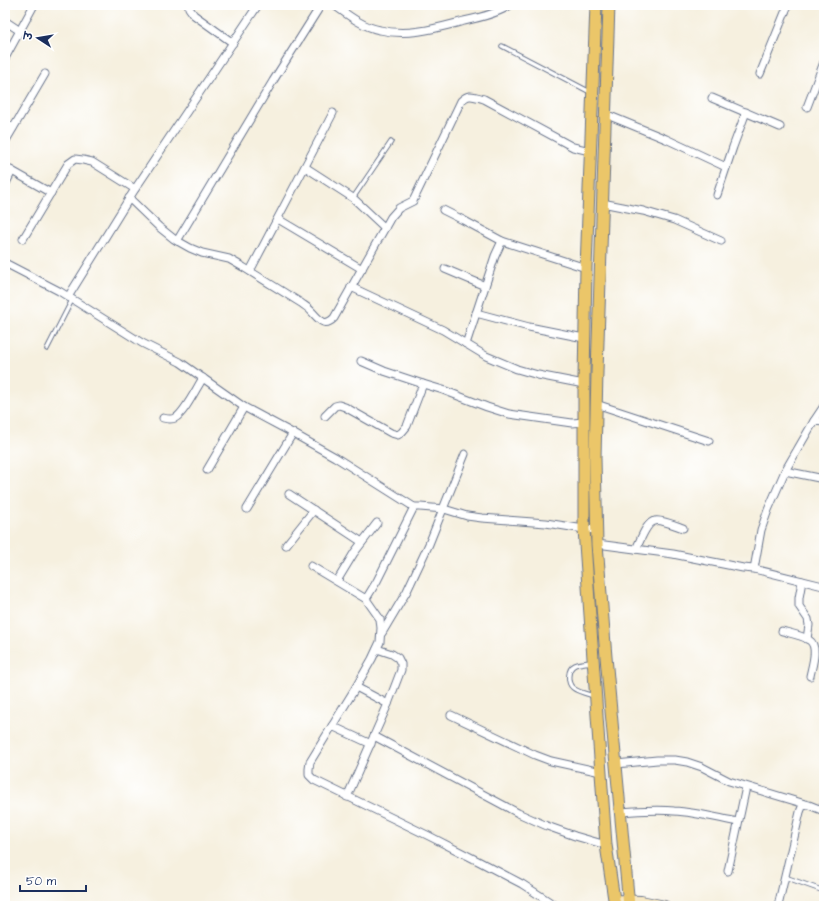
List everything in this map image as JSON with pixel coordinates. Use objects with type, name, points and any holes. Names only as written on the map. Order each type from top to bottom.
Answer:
[{"type":"main road","points":[[596,5],[584,338],[584,529],[606,845],[614,903]]},
{"type":"main road","points":[[609,5],[596,379],[595,458],[597,544],[629,903]]},
{"type":"street","points":[[5,58],[34,5]]},
{"type":"street","points":[[189,5],[189,8],[194,15],[233,43]]},
{"type":"street","points":[[70,298],[135,189],[258,5]]},
{"type":"street","points":[[177,241],[273,81],[321,5]]},
{"type":"street","points":[[334,5],[363,24],[379,30],[406,33],[434,29],[479,18],[506,8],[510,5]]},
{"type":"street","points":[[760,74],[788,5]]},
{"type":"street","points":[[5,21],[20,32]]},
{"type":"street","points":[[807,107],[824,62]]},
{"type":"street","points":[[5,142],[45,74]]},
{"type":"street","points":[[130,198],[159,227],[177,241],[202,254],[229,259],[301,303],[322,322],[326,323],[334,318],[391,218],[399,208],[416,197],[460,101],[466,96],[471,95],[484,99],[573,147],[590,151]]},
{"type":"street","points":[[712,98],[780,126]]},
{"type":"street","points":[[592,109],[605,111],[726,167]]},
{"type":"street","points":[[716,195],[732,147],[746,112]]},
{"type":"street","points":[[250,271],[333,113]]},
{"type":"street","points":[[5,123],[13,128]]},
{"type":"street","points":[[23,239],[68,164],[75,160],[92,162],[135,189]]},
{"type":"street","points":[[5,167],[51,193]]},
{"type":"street","points":[[305,167],[353,198],[385,228]]},
{"type":"street","points":[[5,185],[12,171]]},
{"type":"street","points":[[602,203],[643,211],[674,220],[721,241]]},
{"type":"street","points":[[443,210],[502,241],[586,268]]},
{"type":"street","points":[[278,219],[362,269]]},
{"type":"street","points":[[466,344],[495,256],[502,241]]},
{"type":"street","points":[[5,263],[70,298],[142,343],[180,362],[244,407],[334,457],[414,507],[444,509],[467,516],[482,518],[546,523],[597,530]]},
{"type":"street","points":[[444,270],[485,286]]},
{"type":"street","points":[[351,287],[443,330],[486,356],[517,369],[538,375],[584,381],[596,379]]},
{"type":"street","points":[[476,313],[529,327],[584,338]]},
{"type":"street","points":[[361,361],[384,371],[443,390],[509,414],[572,423],[584,422]]},
{"type":"street","points":[[163,418],[177,418],[183,411],[203,378]]},
{"type":"street","points":[[325,416],[335,406],[339,405],[391,433],[398,435],[407,426],[423,384]]},
{"type":"street","points":[[596,404],[709,441]]},
{"type":"street","points":[[754,569],[760,530],[785,471],[824,406]]},
{"type":"street","points":[[207,470],[244,407]]},
{"type":"street","points":[[814,421],[824,422]]},
{"type":"street","points":[[247,509],[293,433]]},
{"type":"street","points":[[381,635],[407,591],[429,544],[465,454]]},
{"type":"street","points":[[785,471],[824,480]]},
{"type":"street","points":[[289,494],[362,542]]},
{"type":"street","points":[[366,599],[377,581],[414,507]]},
{"type":"street","points":[[286,545],[314,510]]},
{"type":"street","points":[[636,549],[648,525],[653,520],[658,520],[683,528]]},
{"type":"street","points":[[337,581],[362,542],[377,523]]},
{"type":"street","points":[[597,544],[673,554],[754,569],[823,586]]},
{"type":"street","points":[[311,566],[366,599],[380,619],[381,635],[380,642],[372,659],[310,762],[309,776],[347,797],[429,836],[515,880],[556,906]]},
{"type":"street","points":[[802,581],[799,606],[808,619],[809,625],[807,639]]},
{"type":"street","points":[[782,631],[811,641],[814,646],[814,653],[810,676]]},
{"type":"street","points":[[347,797],[371,744],[401,670],[401,664],[398,658],[392,654],[377,649]]},
{"type":"street","points":[[592,660],[606,657]]},
{"type":"street","points":[[356,687],[388,704]]},
{"type":"street","points":[[451,715],[535,756],[601,772]]},
{"type":"street","points":[[332,726],[371,744]]},
{"type":"street","points":[[374,736],[518,813],[547,826],[606,845]]},
{"type":"street","points":[[616,764],[657,760],[687,762],[702,767],[729,781],[809,804],[824,811]]},
{"type":"street","points":[[728,871],[746,787]]},
{"type":"street","points":[[778,906],[800,812],[805,804]]},
{"type":"street","points":[[620,812],[661,810],[674,811],[738,822]]},
{"type":"street","points":[[614,903],[641,901],[665,906]]},
{"type":"lane","points":[[502,46],[592,93]]},
{"type":"lane","points":[[353,198],[391,142]]},
{"type":"lane","points":[[46,349],[70,298]]},
{"type":"lane","points":[[592,660],[574,666],[569,675],[569,682],[576,690],[595,696]]},
{"type":"lane","points":[[785,877],[824,891]]}]
